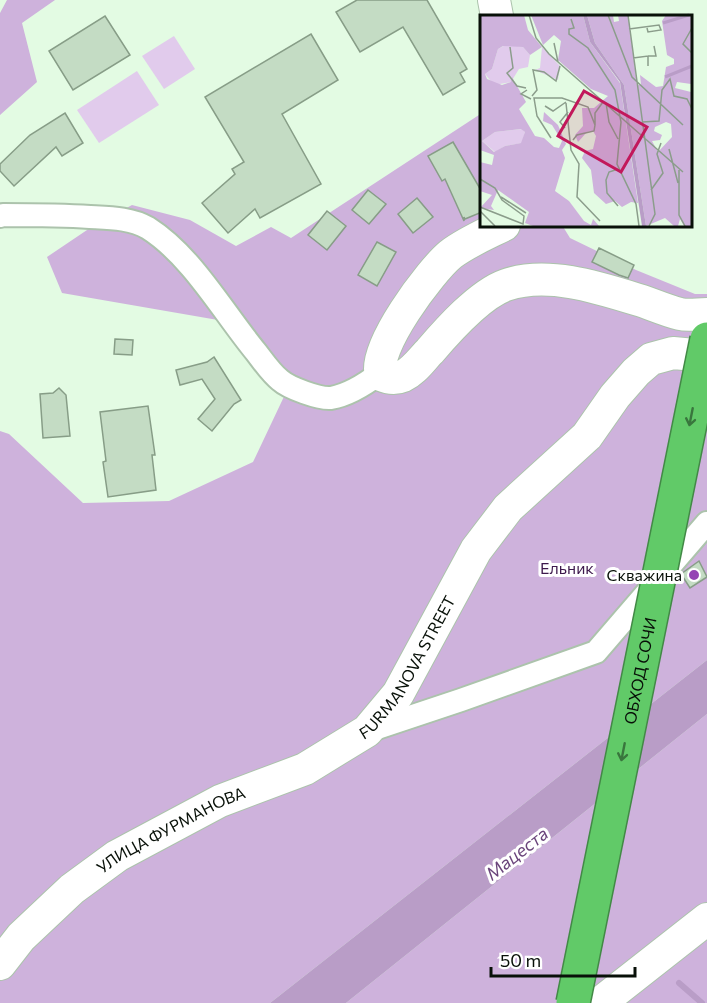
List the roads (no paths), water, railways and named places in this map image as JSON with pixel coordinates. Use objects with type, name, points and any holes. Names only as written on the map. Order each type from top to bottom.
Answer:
[{"type":"highway","name":"ОБХОД СОЧИ","points":[[573,1003],[707,339]]},
{"type":"street","points":[[494,0],[497,15]]},
{"type":"street","points":[[0,216],[66,215],[125,219],[147,228],[176,250],[279,380],[302,392],[330,398],[368,382],[380,373]]},
{"type":"street","points":[[502,226],[450,255],[414,297],[393,331],[383,354],[379,369],[381,375],[387,378],[404,375],[414,368],[451,328],[487,295],[503,286],[522,280],[565,280],[682,314],[707,314]]},
{"type":"street","name":"FURMANOVA STREET","points":[[367,731],[398,694],[476,549],[508,508],[587,436],[615,396],[651,359],[673,353],[707,356]]},
{"type":"street","name":"FURMANOVA STREET","points":[[367,731],[596,652],[707,523]]},
{"type":"street","name":"УЛИЦА ФУРМАНОВА","points":[[0,964],[21,937],[72,889],[117,856],[220,801],[305,769],[367,731]]},
{"type":"street","points":[[600,1003],[707,919]]},
{"type":"water","name":"Мацеста","points":[[707,660],[707,714],[346,1003],[270,1003]]},
{"type":"waterway","points":[[679,983],[702,1003]]},
{"type":"place","name":"Скважина","points":[[694,575]]},
{"type":"park label","name":"Ельник","points":[[567,568]]}]
